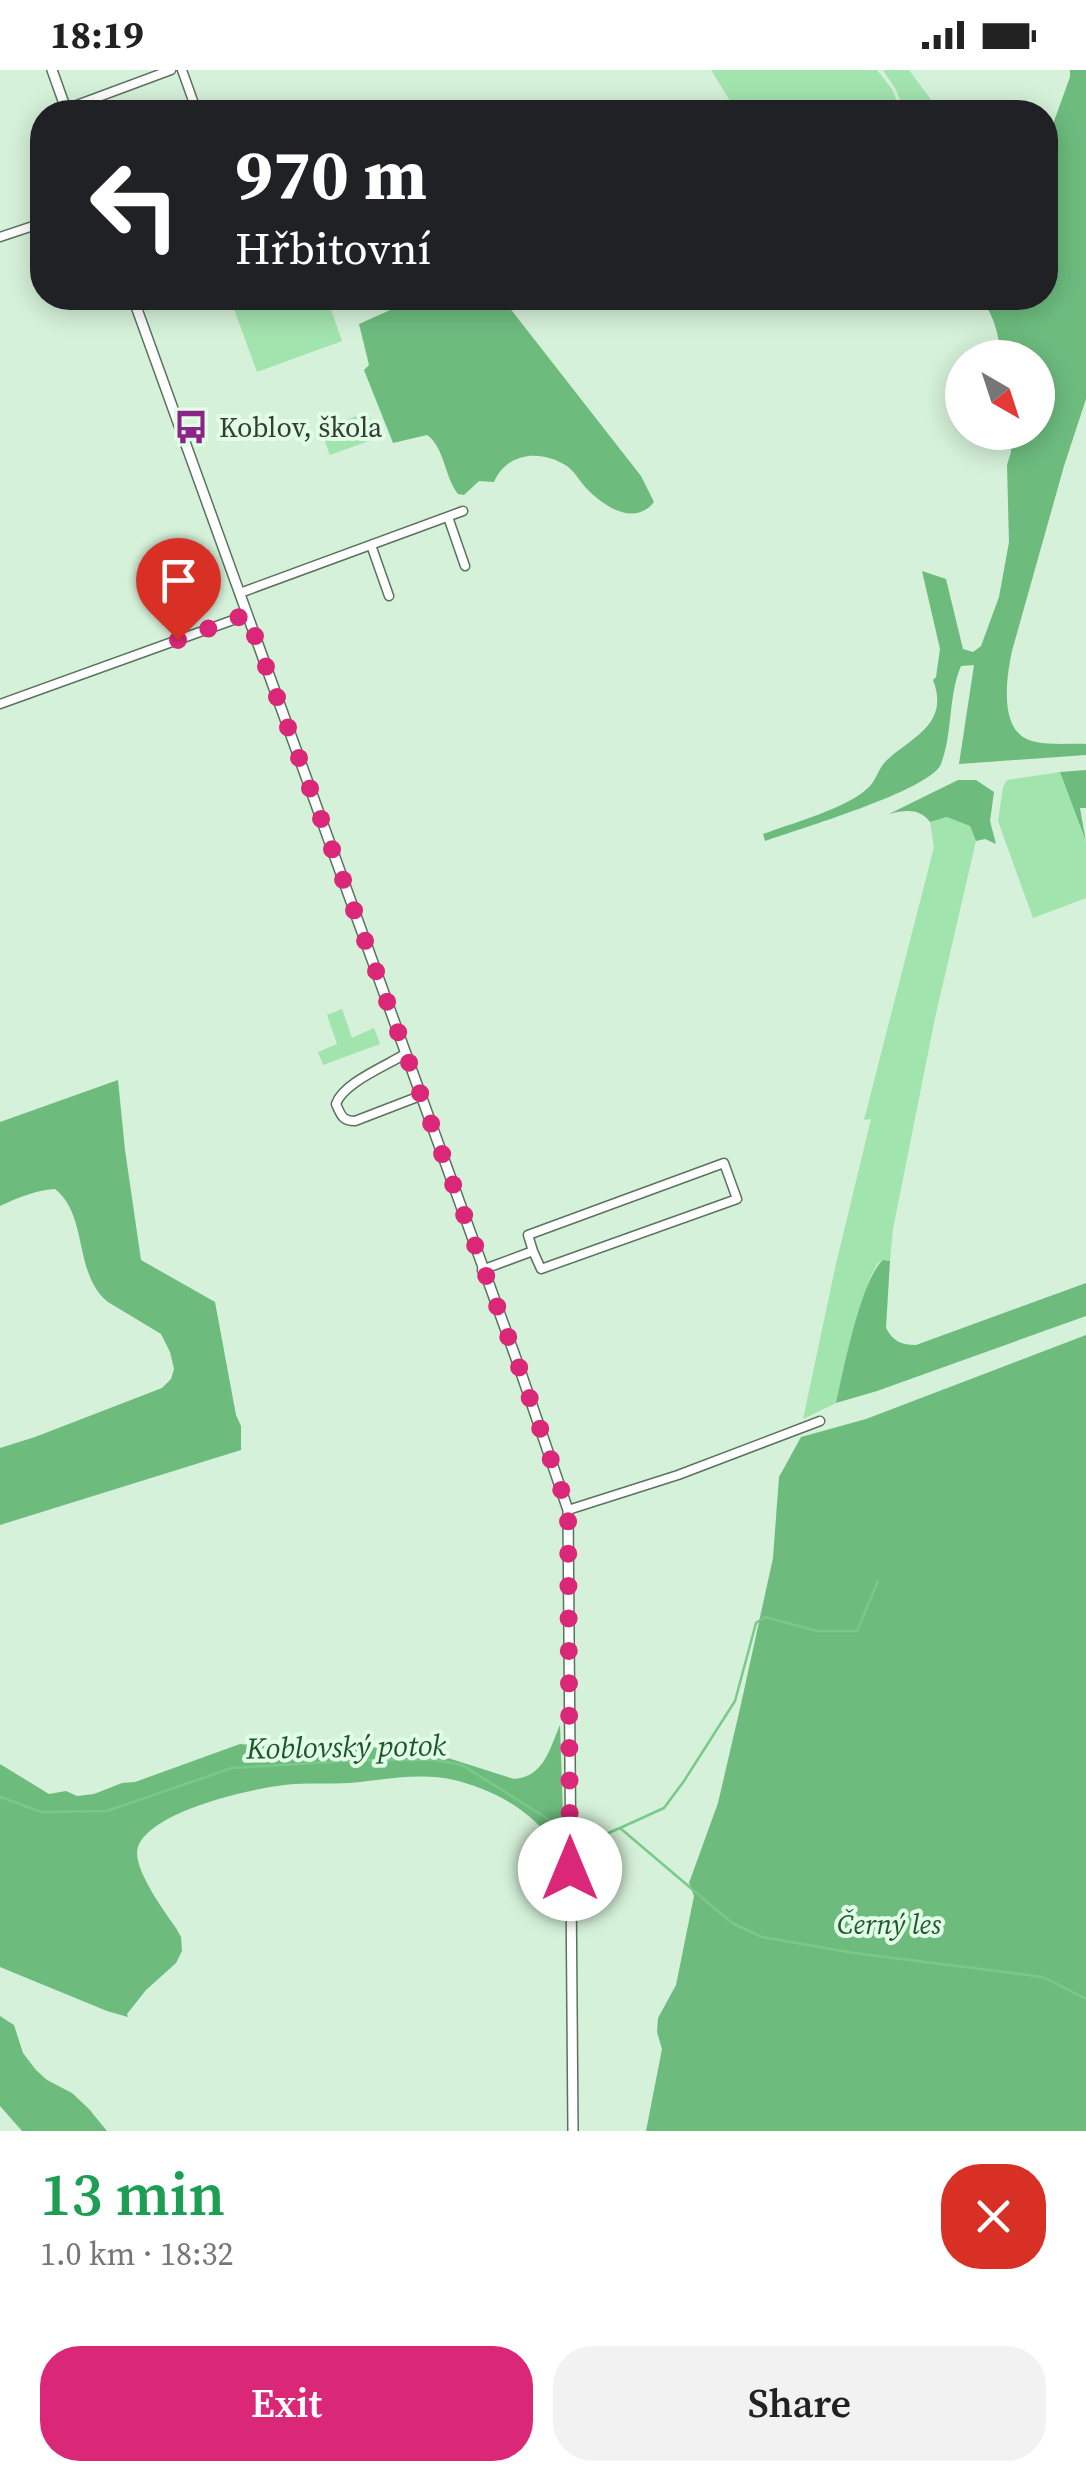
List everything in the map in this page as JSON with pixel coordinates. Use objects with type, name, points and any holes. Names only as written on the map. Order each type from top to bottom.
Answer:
[{"type":"street","points":[[52,70],[62,100]]},
{"type":"street","points":[[94,100],[170,70]]},
{"type":"street","points":[[182,70],[193,100]]},
{"type":"street","points":[[0,237],[30,228]]},
{"type":"street","points":[[137,310],[568,1510],[573,2131]]},
{"type":"street","points":[[240,593],[463,512]]},
{"type":"street","points":[[448,517],[465,566]]},
{"type":"street","points":[[370,545],[389,596]]},
{"type":"street","points":[[0,704],[247,614]]},
{"type":"street","points":[[406,1054],[346,1088],[336,1104],[342,1118],[355,1121],[420,1096]]},
{"type":"street","points":[[724,1163],[737,1199],[541,1269],[533,1251],[528,1235],[724,1163]]},
{"type":"street","points":[[482,1270],[533,1251]]},
{"type":"street","points":[[568,1510],[678,1475],[820,1420]]},
{"type":"green space","points":[[711,70],[877,70],[896,100],[730,100]]},
{"type":"green space","points":[[883,70],[909,70],[931,100],[900,100]]},
{"type":"green space","points":[[1070,70],[1086,70],[1086,399],[1012,651],[1007,700],[1019,734],[1043,743],[1086,744],[1086,755],[959,764],[974,665],[961,666],[945,752],[932,774],[889,797],[765,841],[763,834],[835,808],[861,794],[884,763],[933,719],[937,695],[933,680],[940,649],[922,571],[946,579],[963,649],[973,652],[981,646],[999,597],[1009,542],[1007,465],[1011,450],[1055,450],[1055,340],[998,340],[988,310],[1058,310],[1058,110]]},
{"type":"green space","points":[[234,310],[331,310],[342,341],[257,372]]},
{"type":"green space","points":[[390,310],[511,310],[641,476],[654,502],[638,513],[621,512],[595,497],[567,466],[536,456],[516,459],[507,464],[494,482],[479,481],[464,495],[458,494],[437,447],[427,435],[393,443],[364,370],[369,365],[359,324]]},
{"type":"green space","points":[[368,412],[377,438],[330,455],[320,429]]},
{"type":"green space","points":[[1086,770],[1086,808],[1080,808],[1086,842],[1060,772]]},
{"type":"green space","points":[[1060,772],[1086,843],[1086,898],[1033,918],[998,821],[1003,787],[1007,780]]},
{"type":"green space","points":[[958,780],[976,780],[994,792],[990,821],[996,844],[985,839],[976,841],[970,826],[947,817],[930,822],[912,811],[889,814]]},
{"type":"green space","points":[[948,817],[970,826],[976,841],[935,1018],[890,1261],[877,1264],[871,1276],[836,1403],[803,1419],[871,1119],[864,1120],[934,847],[930,822]]},
{"type":"green space","points":[[342,1009],[352,1038],[374,1028],[380,1044],[323,1065],[318,1052],[337,1044],[327,1015]]},
{"type":"green space","points":[[118,1080],[141,1260],[215,1302],[241,1426],[241,1450],[0,1525],[0,1448],[162,1388],[174,1369],[161,1334],[108,1302],[97,1290],[73,1214],[55,1189],[0,1206],[0,1122]]},
{"type":"green space","points":[[883,1260],[890,1261],[886,1328],[902,1343],[916,1345],[1086,1283],[1086,1316],[836,1403],[860,1305]]},
{"type":"green space","name":"Černý les","points":[[1086,1335],[1086,2131],[646,2131],[662,2049],[658,2018],[676,1985],[694,1896],[689,1883],[718,1803],[741,1704],[773,1558],[779,1477],[801,1437],[866,1419]]},
{"type":"green space","points":[[560,1725],[563,1815],[554,1845],[535,1822],[511,1803],[454,1780],[415,1777],[257,1789],[184,1811],[147,1834],[138,1847],[139,1865],[181,1937],[182,1951],[176,1963],[146,1990],[128,2017],[0,1967],[0,1764],[49,1794],[66,1791],[77,1796],[135,1782],[240,1744],[293,1749],[423,1750],[514,1779],[539,1767]]},
{"type":"green space","points":[[0,2016],[14,2025],[23,2053],[36,2070],[72,2093],[107,2131],[22,2131],[0,2106]]},
{"type":"waterway","points":[[620,1828],[664,1808],[684,1781],[735,1701],[756,1623],[765,1617],[817,1631],[857,1631],[878,1581]]},
{"type":"waterway","name":"Koblovský potok","points":[[0,1797],[41,1812],[107,1811],[232,1768],[435,1760],[462,1765],[564,1829]]},
{"type":"waterway","name":"Koblovský potok","points":[[582,1840],[620,1828],[732,1923],[762,1937],[1043,1977],[1086,1999]]},
{"type":"place","name":"Koblov, škola","points":[[191,427]]},
{"type":"route","points":[[178,640],[247,614],[568,1510],[570,1869]]}]
